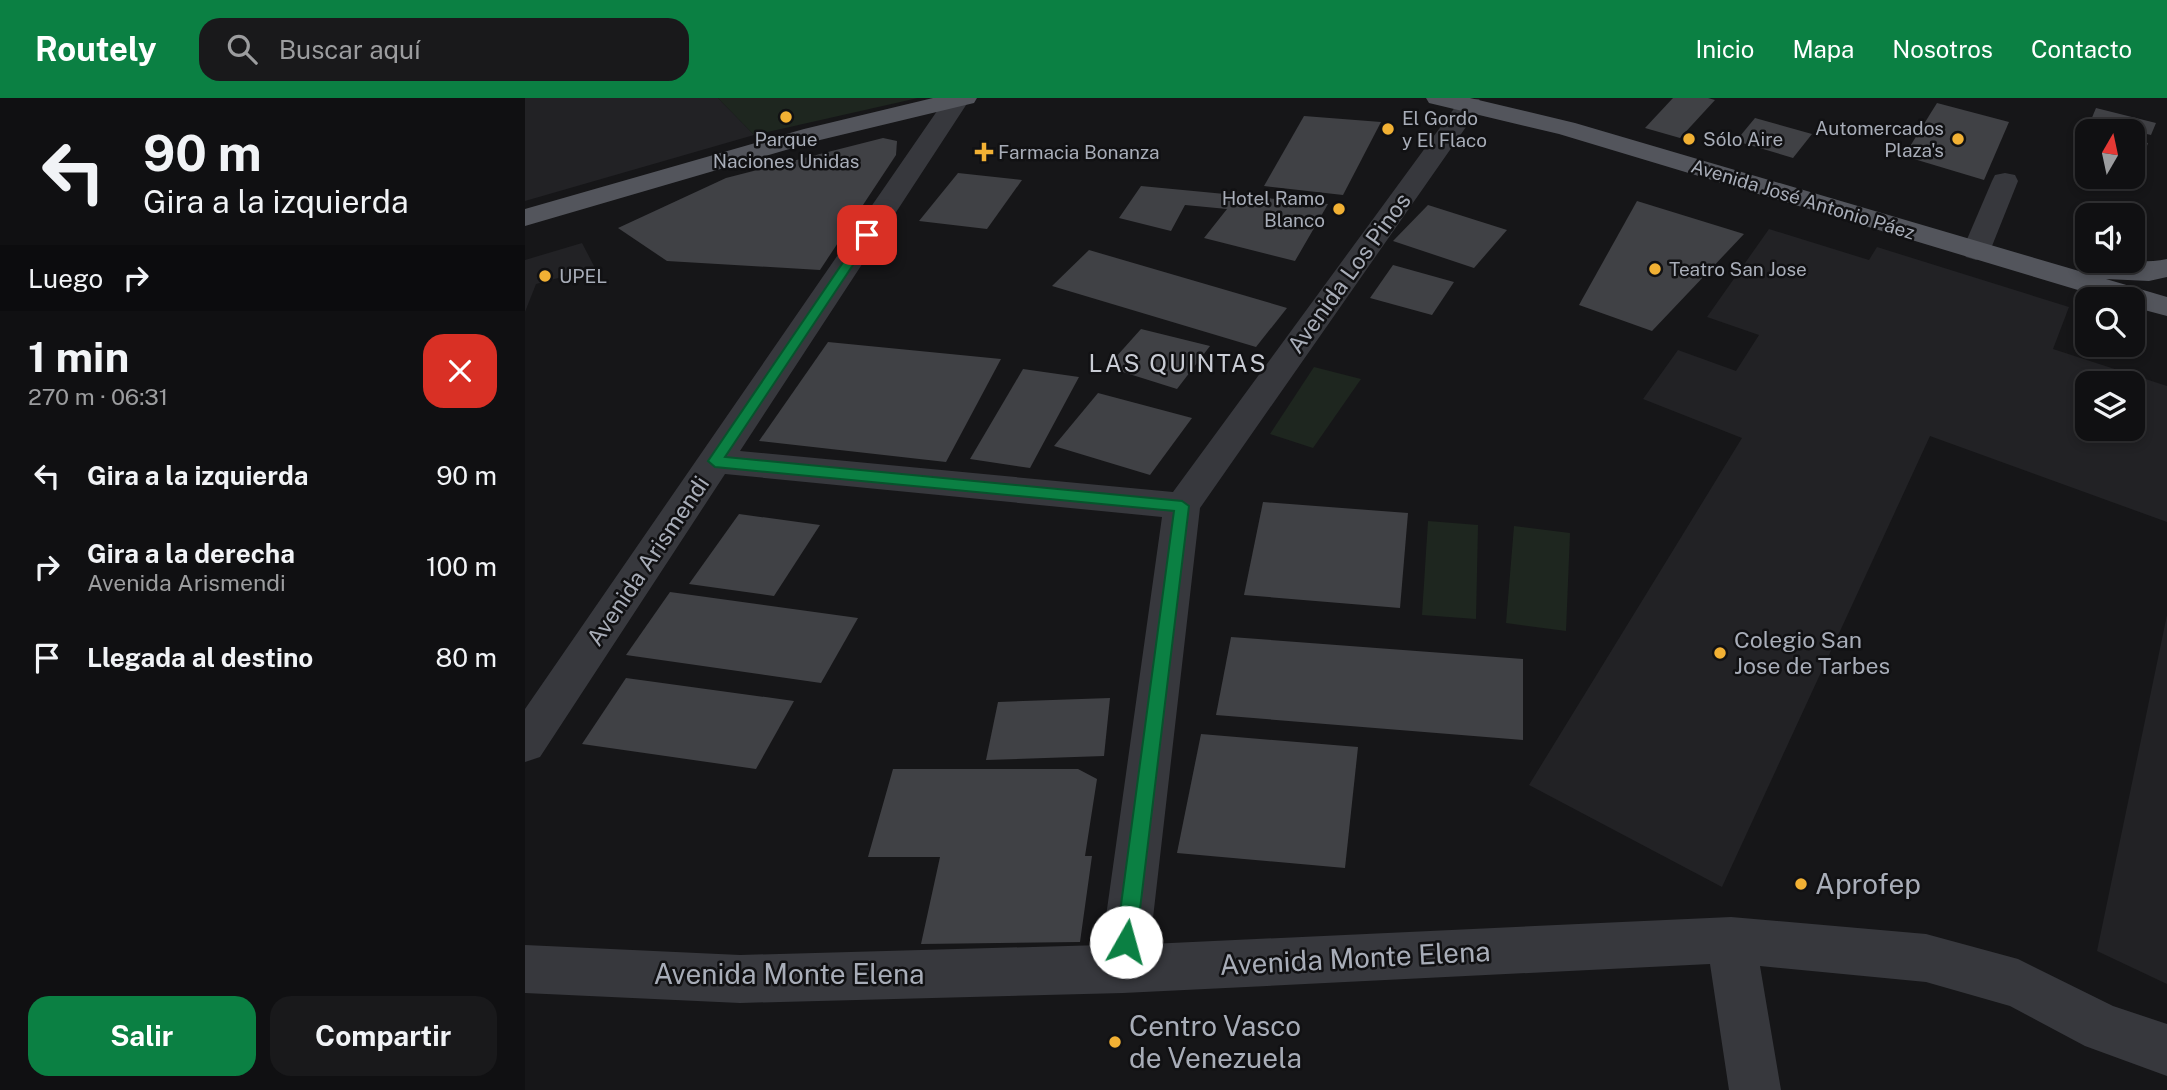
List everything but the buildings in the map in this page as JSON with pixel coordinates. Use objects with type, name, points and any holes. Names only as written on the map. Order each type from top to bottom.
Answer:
[{"type":"main road","points":[[525,218],[800,138],[962,99]]},
{"type":"main road","name":"Avenida José Antonio Páez","points":[[1451,100],[1566,128],[2167,307]]},
{"type":"main road","points":[[2013,262],[2126,272],[2167,268]]},
{"type":"street","name":"Avenida Arismendi","points":[[525,744],[962,99]]},
{"type":"street","name":"Avenida Los Pinos","points":[[1123,969],[1182,506],[1451,100]]},
{"type":"street","points":[[1976,251],[2005,181]]},
{"type":"street","points":[[715,461],[1182,506]]},
{"type":"street","points":[[1731,940],[1755,1090]]},
{"type":"street","name":"Avenida Monte Elena","points":[[525,969],[740,979],[1123,969],[1731,940],[1926,958],[2018,984],[2103,1028],[2167,1050]]},
{"type":"shaded area","points":[[525,98],[718,98],[754,135],[525,201]]},
{"type":"shaded area","name":"Parque Naciones Unidas","points":[[718,98],[918,98],[754,135]]},
{"type":"shaded area","name":"Colegio San Jose de Tarbes","points":[[1769,229],[1869,260],[1877,247],[2069,307],[2053,349],[2121,371],[2075,371],[2075,441],[2145,441],[2145,379],[2167,386],[2167,522],[1930,436],[1722,887],[1529,785],[1742,438],[1643,399],[1678,350],[1736,371],[1759,335],[1707,317]]},
{"type":"shaded area","name":"UPEL","points":[[582,243],[595,268],[536,284],[525,312],[525,260]]},
{"type":"shaded area","points":[[1314,367],[1361,379],[1313,448],[1270,434]]},
{"type":"shaded area","points":[[1428,521],[1478,525],[1476,619],[1422,615]]},
{"type":"shaded area","points":[[1514,526],[1570,533],[1566,631],[1506,623]]},
{"type":"shaded area","points":[[2167,615],[2167,984],[2097,951]]},
{"type":"place","name":"Parque Naciones Unidas","points":[[786,117]]},
{"type":"place","name":"El Gordo y El Flaco","points":[[1388,129]]},
{"type":"place","name":"Sólo Aire","points":[[1689,139]]},
{"type":"place","name":"Automercados Plaza's","points":[[1958,139]]},
{"type":"place","name":"Farmacia Bonanza","points":[[984,152]]},
{"type":"place","name":"Hotel Ramo Blanco","points":[[1339,209]]},
{"type":"place","name":"Teatro San Jose","points":[[1655,269]]},
{"type":"place","name":"UPEL","points":[[545,276]]},
{"type":"place","name":"Colegio San Jose de Tarbes","points":[[1720,653]]},
{"type":"place","name":"Aprofep","points":[[1801,884]]},
{"type":"place","name":"Centro Vasco de Venezuela","points":[[1115,1042]]},
{"type":"district","name":"LAS QUINTAS","points":[[1178,364]]},
{"type":"route","points":[[867,235],[715,461],[1182,506],[1126,942]]}]
